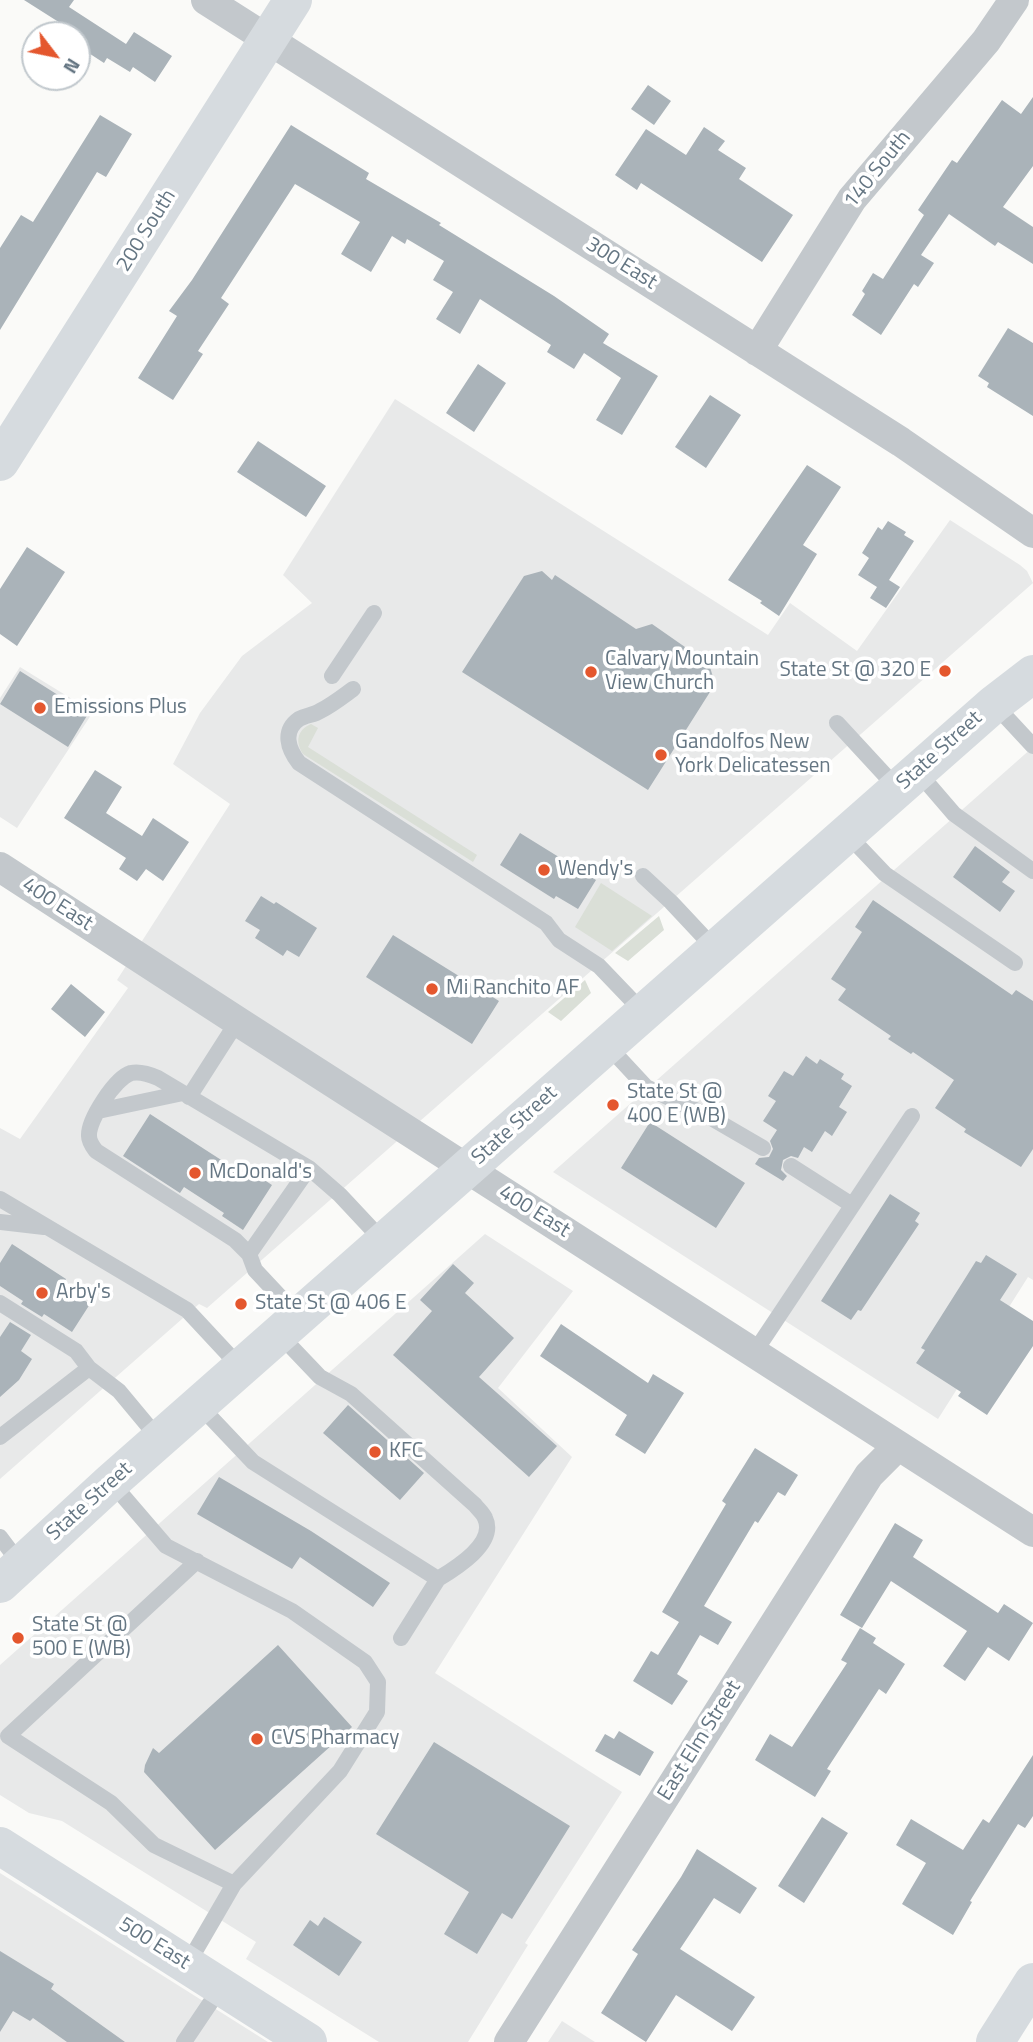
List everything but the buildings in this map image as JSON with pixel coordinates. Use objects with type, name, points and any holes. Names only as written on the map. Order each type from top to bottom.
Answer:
[{"type":"main road","name":"200 South","points":[[4,447],[293,0]]},
{"type":"main road","name":"State Street","points":[[7,1562],[111,1482],[846,833],[994,704],[1033,674]]},
{"type":"main road","name":"500 East","points":[[0,1846],[308,2042]]},
{"type":"main road","points":[[995,2042],[1033,1982]]},
{"type":"street","name":"300 East","points":[[206,0],[901,442],[1033,533]]},
{"type":"street","name":"140 South","points":[[757,351],[852,199],[986,41],[1014,0]]},
{"type":"street","name":"400 East","points":[[0,867],[1033,1532]]},
{"type":"street","name":"East Elm Street","points":[[509,2042],[869,1475],[898,1446]]},
{"type":"lane","points":[[332,676],[374,613]]},
{"type":"lane","points":[[353,690],[319,713],[298,720],[294,725],[287,741],[289,751],[299,763],[546,923],[559,940],[599,966],[644,1013]]},
{"type":"lane","points":[[994,704],[1033,746]]},
{"type":"lane","points":[[837,723],[907,780],[1033,871]]},
{"type":"lane","points":[[846,833],[885,874],[1015,963]]},
{"type":"lane","points":[[643,876],[715,949]]},
{"type":"lane","points":[[98,1111],[186,1095],[237,1022]]},
{"type":"lane","points":[[607,1045],[646,1087],[708,1116],[763,1148]]},
{"type":"lane","points":[[383,1241],[340,1195],[309,1168],[150,1074],[134,1073],[121,1078],[90,1125],[89,1136],[96,1151],[235,1240],[249,1254],[255,1270],[320,1377],[351,1394],[475,1505],[486,1519],[487,1531],[483,1542],[464,1562],[439,1579],[401,1638]]},
{"type":"lane","points":[[754,1353],[912,1116]]},
{"type":"lane","points":[[791,1166],[852,1205]]},
{"type":"lane","points":[[249,1254],[309,1168]]},
{"type":"lane","points":[[0,1199],[187,1310],[241,1368]]},
{"type":"lane","points":[[0,1222],[50,1228]]},
{"type":"lane","points":[[0,1304],[76,1351],[89,1368],[118,1391],[159,1439]]},
{"type":"lane","points":[[0,1437],[89,1368]]},
{"type":"lane","points":[[199,1405],[253,1462],[439,1579]]},
{"type":"lane","points":[[111,1482],[166,1546],[292,1611],[365,1662],[378,1682],[377,1712],[340,1772],[234,1884],[187,1965]]},
{"type":"lane","points":[[197,1561],[8,1736],[111,1803],[154,1845],[234,1884]]},
{"type":"lane","points":[[184,2042],[221,1987]]},
{"type":"shaded area","points":[[395,399],[768,635],[790,603],[857,651],[950,520],[1020,565],[1027,571],[1033,583],[207,1308],[199,1304],[0,1479],[0,1128],[20,1139],[128,988],[117,980],[230,804],[173,764],[200,713],[242,656],[312,603],[283,575]]},
{"type":"shaded area","points":[[20,667],[93,712],[17,828],[0,817],[0,698]]},
{"type":"shaded area","points":[[311,724],[318,728],[308,747],[477,855],[473,862],[303,754],[299,745],[300,733]]},
{"type":"shaded area","points":[[1033,747],[1033,1280],[1028,1277],[938,1419],[553,1172]]},
{"type":"shaded area","points":[[601,883],[652,916],[612,951],[575,927]]},
{"type":"shaded area","points":[[659,916],[664,930],[628,961],[615,953]]},
{"type":"shaded area","points":[[585,980],[591,993],[561,1021],[548,1012]]},
{"type":"shaded area","points":[[485,1234],[573,1291],[498,1388],[572,1457],[435,1673],[622,1792],[525,1943],[528,1945],[468,2042],[379,2042],[246,1959],[256,1942],[62,1821],[29,1813],[0,1795],[0,1665]]},
{"type":"shaded area","points":[[0,1873],[268,2042],[0,2042]]},
{"type":"shaded area","points":[[562,2021],[595,2042],[548,2042]]},
{"type":"place","name":"State St @ 320 E","points":[[945,671]]},
{"type":"place","name":"Calvary Mountain View Church","points":[[591,672]]},
{"type":"place","name":"Emissions Plus","points":[[40,708]]},
{"type":"place","name":"Gandolfos New York Delicatessen","points":[[661,755]]},
{"type":"place","name":"Wendy's","points":[[544,870]]},
{"type":"place","name":"Mi Ranchito AF","points":[[432,989]]},
{"type":"place","name":"State St @ 400 E (WB)","points":[[613,1105]]},
{"type":"place","name":"McDonald's","points":[[195,1173]]},
{"type":"place","name":"Arby's","points":[[42,1293]]},
{"type":"place","name":"State St @ 406 E","points":[[241,1304]]},
{"type":"place","name":"KFC","points":[[375,1452]]},
{"type":"place","name":"State St @ 500 E (WB)","points":[[18,1638]]},
{"type":"place","name":"CVS Pharmacy","points":[[257,1739]]}]
